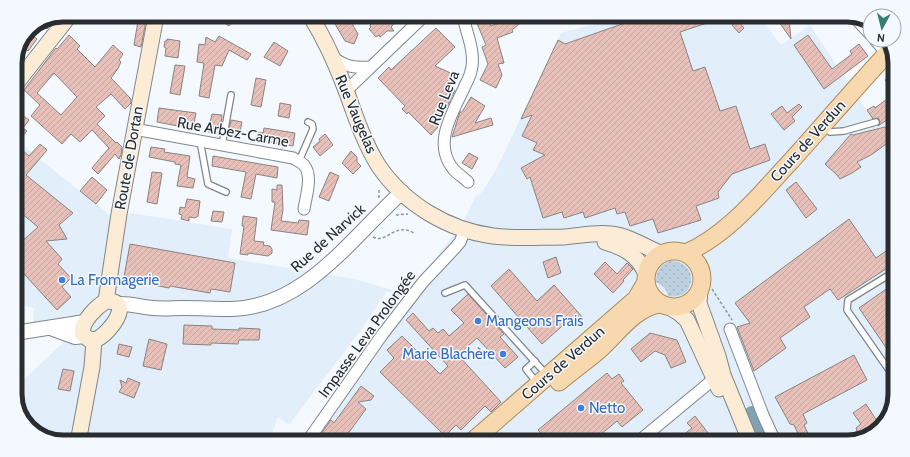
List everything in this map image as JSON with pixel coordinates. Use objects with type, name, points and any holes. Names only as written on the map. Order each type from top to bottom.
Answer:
[{"type":"main road","points":[[22,76],[64,22]]},
{"type":"main road","name":"Route de Dortan","points":[[114,307],[119,214],[155,22]]},
{"type":"main road","name":"Rue Vaugelas","points":[[313,22],[332,57],[370,152],[384,173],[402,192],[422,208],[455,226],[482,234],[507,237],[574,236],[597,233],[612,234],[628,239],[662,254]]},
{"type":"main road","name":"Cours de Verdun","points":[[686,253],[722,232],[753,202],[887,54]]},
{"type":"main road","name":"Cours de Verdun","points":[[701,280],[708,253],[722,232]]},
{"type":"main road","name":"Rue Vaugelas","points":[[574,236],[606,242],[622,247],[636,257],[642,265],[646,278]]},
{"type":"main road","points":[[739,435],[715,378],[687,320],[653,298],[648,290],[646,278],[649,266],[654,259],[662,254],[671,251],[680,251],[686,253],[696,261],[701,280],[699,303],[718,356],[723,375],[748,435]]},
{"type":"main road","name":"Cours de Verdun","points":[[480,435],[636,299],[646,278]]},
{"type":"main road","points":[[665,305],[678,307],[687,304],[695,298],[701,280]]},
{"type":"main road","name":"Cours de Verdun","points":[[496,435],[559,381],[598,351],[622,326],[643,309],[652,305],[665,305]]},
{"type":"main road","points":[[79,435],[92,367],[88,333],[98,307],[114,307],[107,330],[102,336],[88,333]]},
{"type":"street","points":[[346,91],[418,22]]},
{"type":"street","name":"Rue Leva","points":[[464,22],[473,60],[471,72],[446,126],[443,144],[448,160],[454,170],[468,182]]},
{"type":"street","points":[[332,57],[349,67],[370,67]]},
{"type":"street","name":"Rue Arbez-Carme","points":[[134,129],[293,158],[304,165],[307,172],[308,180],[304,209]]},
{"type":"street","name":"Rue de Narvick","points":[[114,307],[233,308],[250,307],[268,302],[288,294],[310,279],[402,192]]},
{"type":"street","name":"Impasse Leva Prolongée","points":[[312,435],[382,335],[423,282],[460,242],[455,226]]},
{"type":"street","points":[[22,332],[51,329],[88,333]]},
{"type":"street","points":[[730,329],[772,435]]},
{"type":"street","points":[[646,435],[715,378]]},
{"type":"lane","points":[[222,145],[231,95]]},
{"type":"lane","points":[[299,161],[313,129],[312,124],[308,122]]},
{"type":"lane","points":[[822,126],[830,132],[844,131],[876,122]]},
{"type":"lane","points":[[200,141],[208,184],[226,192]]},
{"type":"lane","points":[[888,275],[848,300],[847,310],[888,368]]},
{"type":"lane","points":[[445,293],[465,284],[535,361],[543,381]]},
{"type":"lane","points":[[535,361],[526,369],[543,381]]},
{"type":"path","points":[[378,202],[379,185]]},
{"type":"path","points":[[394,215],[402,213],[409,214]]},
{"type":"path","points":[[364,229],[376,238],[402,229],[414,233]]},
{"type":"path","points":[[701,280],[709,285],[733,321],[730,329]]},
{"type":"shaded area","points":[[601,22],[763,22],[781,45],[810,25],[873,120],[888,109],[888,394],[884,412],[874,425],[863,432],[852,435],[308,435],[406,297],[387,291],[363,327],[289,425],[278,417],[271,435],[63,435],[45,431],[36,425],[29,417],[23,402],[22,381],[68,338],[33,323],[34,308],[22,305],[22,145],[112,217],[131,213],[232,229],[228,258],[355,279],[408,295],[463,222],[475,197],[482,192],[497,168],[561,33]]},
{"type":"shaded area","points":[[670,261],[680,263],[687,267],[690,274],[691,281],[689,288],[684,293],[677,296],[668,296],[667,291],[656,282],[659,269]]},
{"type":"building","points":[[138,22],[146,22],[141,47],[134,45]]},
{"type":"building","points":[[223,22],[232,22],[229,26]]},
{"type":"building","points":[[334,22],[351,22],[358,34],[354,44],[345,41]]},
{"type":"building","points":[[373,22],[396,22],[391,27],[394,31],[387,31],[380,37],[379,35],[376,37],[369,29],[371,27],[370,25]]},
{"type":"building","points":[[476,22],[489,22],[491,26],[501,22],[521,22],[512,30],[513,32],[497,38],[504,63],[498,64],[502,75],[496,88],[480,80],[488,64],[482,47],[486,45]]},
{"type":"building","points":[[628,22],[710,22],[680,32],[693,71],[705,67],[720,111],[736,106],[750,149],[765,144],[770,160],[732,174],[718,192],[719,198],[696,206],[701,220],[658,233],[653,219],[630,226],[625,212],[617,214],[615,208],[585,218],[583,212],[564,218],[562,212],[543,218],[530,177],[527,179],[521,168],[545,155],[533,150],[537,143],[522,136],[532,115],[521,119],[558,40],[565,44]]},
{"type":"building","points":[[739,22],[744,28],[739,33],[732,25]]},
{"type":"building","points":[[779,22],[789,22],[791,39]]},
{"type":"building","points":[[51,24],[47,29],[44,27]]},
{"type":"building","points":[[436,28],[455,47],[435,66],[455,75],[449,87],[455,90],[447,107],[439,110],[443,115],[434,123],[438,127],[431,135],[408,112],[407,114],[402,109],[405,106],[378,78],[389,67],[391,70]]},
{"type":"building","points":[[69,35],[80,46],[77,49],[95,67],[113,45],[123,54],[119,60],[121,62],[119,67],[111,78],[131,99],[131,103],[125,109],[111,94],[96,107],[105,116],[97,124],[122,147],[121,155],[119,159],[115,154],[98,174],[92,168],[109,148],[92,130],[80,142],[71,134],[62,144],[31,116],[40,105],[24,90],[56,48],[57,49]],"holes":[[[54,73],[77,97],[61,115],[37,93]]]},
{"type":"building","points":[[808,35],[832,69],[852,54],[850,51],[859,44],[868,56],[824,89],[794,45]]},
{"type":"building","points":[[33,36],[37,39],[28,51],[25,48]]},
{"type":"building","points":[[219,36],[251,54],[247,60],[229,50],[222,66],[215,65],[209,98],[199,96],[204,63],[197,62],[199,44],[205,45],[206,37],[215,42]]},
{"type":"building","points":[[167,39],[180,41],[178,58],[165,56],[166,48],[164,47]]},
{"type":"building","points":[[274,42],[288,51],[280,66],[264,57]]},
{"type":"building","points":[[175,65],[185,66],[180,95],[170,93]]},
{"type":"building","points":[[256,78],[266,80],[261,107],[251,105]]},
{"type":"building","points":[[888,78],[888,84],[885,80]]},
{"type":"building","points":[[471,97],[485,106],[475,123],[491,118],[493,125],[452,137],[460,112],[462,112]]},
{"type":"building","points":[[888,98],[888,119],[878,126],[880,123],[879,119],[873,119],[867,110],[874,106],[875,108]]},
{"type":"building","points":[[280,103],[291,105],[289,118],[278,116]]},
{"type":"building","points":[[799,104],[802,107],[792,117],[795,121],[784,130],[771,114],[782,106],[787,113]]},
{"type":"building","points":[[159,108],[196,113],[193,129],[157,122]]},
{"type":"building","points":[[22,114],[29,120],[23,128],[27,131],[22,137]]},
{"type":"building","points":[[212,114],[222,115],[220,133],[208,132]]},
{"type":"building","points":[[231,120],[242,122],[239,137],[228,135]]},
{"type":"building","points":[[885,127],[888,132],[888,143],[871,155],[857,162],[861,167],[840,179],[825,164],[851,134],[853,135]]},
{"type":"building","points":[[264,128],[295,133],[293,146],[257,140],[259,132],[263,133]]},
{"type":"building","points":[[325,134],[333,145],[320,156],[313,147]]},
{"type":"building","points":[[40,144],[47,150],[26,175],[73,213],[59,225],[67,239],[46,241],[62,259],[58,264],[71,278],[62,287],[71,297],[57,310],[22,272],[22,241],[38,227],[22,214],[22,150],[29,156]]},
{"type":"building","points":[[151,147],[165,149],[164,152],[190,156],[187,177],[195,179],[193,188],[177,186],[181,165],[175,164],[175,162],[149,157]]},
{"type":"building","points":[[351,151],[357,157],[357,162],[361,166],[353,174],[342,163]]},
{"type":"building","points":[[469,153],[478,158],[472,169],[462,163]]},
{"type":"building","points":[[213,156],[278,167],[277,178],[256,174],[251,199],[241,197],[246,172],[212,166]]},
{"type":"building","points":[[152,172],[162,173],[157,204],[147,202]]},
{"type":"building","points":[[330,172],[339,176],[329,201],[319,197]]},
{"type":"building","points":[[92,177],[107,190],[96,204],[80,191]]},
{"type":"building","points":[[796,182],[817,209],[806,218],[786,190]]},
{"type":"building","points":[[277,185],[282,185],[283,210],[281,221],[298,223],[299,220],[309,221],[307,235],[271,230],[275,202],[272,202],[272,189],[277,190]]},
{"type":"building","points":[[187,199],[200,201],[198,216],[195,218],[189,217],[189,221],[181,219],[182,215],[179,214],[180,207],[185,208]]},
{"type":"building","points":[[213,211],[224,212],[222,222],[211,221]]},
{"type":"building","points":[[243,216],[257,218],[254,241],[264,242],[263,245],[270,246],[272,253],[268,256],[248,253],[248,255],[240,254],[244,226],[242,226]]},
{"type":"building","points":[[849,219],[876,258],[886,251],[888,254],[888,268],[838,300],[830,289],[804,307],[810,317],[780,338],[786,348],[754,371],[737,327],[750,323],[735,303]]},
{"type":"building","points":[[130,244],[235,263],[230,292],[211,289],[210,293],[170,286],[169,288],[143,283],[143,281],[124,277]]},
{"type":"building","points":[[556,257],[561,273],[548,278],[543,262]]},
{"type":"building","points":[[605,262],[617,274],[627,263],[633,269],[613,293],[594,274]]},
{"type":"building","points":[[509,269],[537,301],[554,285],[584,319],[576,326],[570,319],[542,344],[491,286]]},
{"type":"building","points":[[888,288],[888,351],[859,308]]},
{"type":"building","points":[[468,294],[504,334],[500,337],[518,357],[505,368],[477,338],[458,355],[501,402],[491,412],[485,406],[461,430],[456,425],[446,435],[444,435],[380,372],[394,358],[387,350],[402,336],[440,374],[448,366],[406,320],[413,313],[429,331],[433,328],[438,333],[443,329],[449,336],[464,323],[451,310]]},
{"type":"building","points":[[184,325],[212,326],[212,329],[260,329],[259,340],[239,340],[238,344],[183,344]]},
{"type":"building","points":[[650,333],[677,340],[686,362],[671,368],[665,355],[655,351],[641,362],[631,349]]},
{"type":"building","points":[[149,339],[167,344],[161,370],[143,366]]},
{"type":"building","points":[[119,344],[132,347],[129,357],[117,354]]},
{"type":"building","points":[[854,355],[867,380],[803,414],[807,423],[804,425],[809,435],[799,435],[794,425],[790,424],[775,397]]},
{"type":"building","points":[[63,369],[74,371],[70,391],[58,389]]},
{"type":"building","points":[[607,373],[612,379],[619,374],[624,381],[621,383],[643,410],[622,427],[617,421],[600,435],[542,435],[538,430]]},
{"type":"building","points":[[128,378],[140,383],[134,398],[119,392],[122,387],[120,380],[126,383]]},
{"type":"building","points":[[361,386],[374,396],[371,400],[358,402],[366,409],[347,435],[320,435],[331,420],[334,423]]},
{"type":"building","points":[[866,404],[877,421],[863,432],[852,435],[857,431],[856,428],[861,424],[853,413]]},
{"type":"building","points":[[695,416],[708,433],[706,435],[683,435],[692,428],[687,423]]},
{"type":"waterway","points":[[752,414],[761,435]]},
{"type":"place","name":"La Fromagerie","points":[[62,280]]},
{"type":"place","name":"Mangeons Frais","points":[[478,321]]},
{"type":"place","name":"Marie Blachère","points":[[503,354]]},
{"type":"place","name":"Netto","points":[[581,408]]}]
